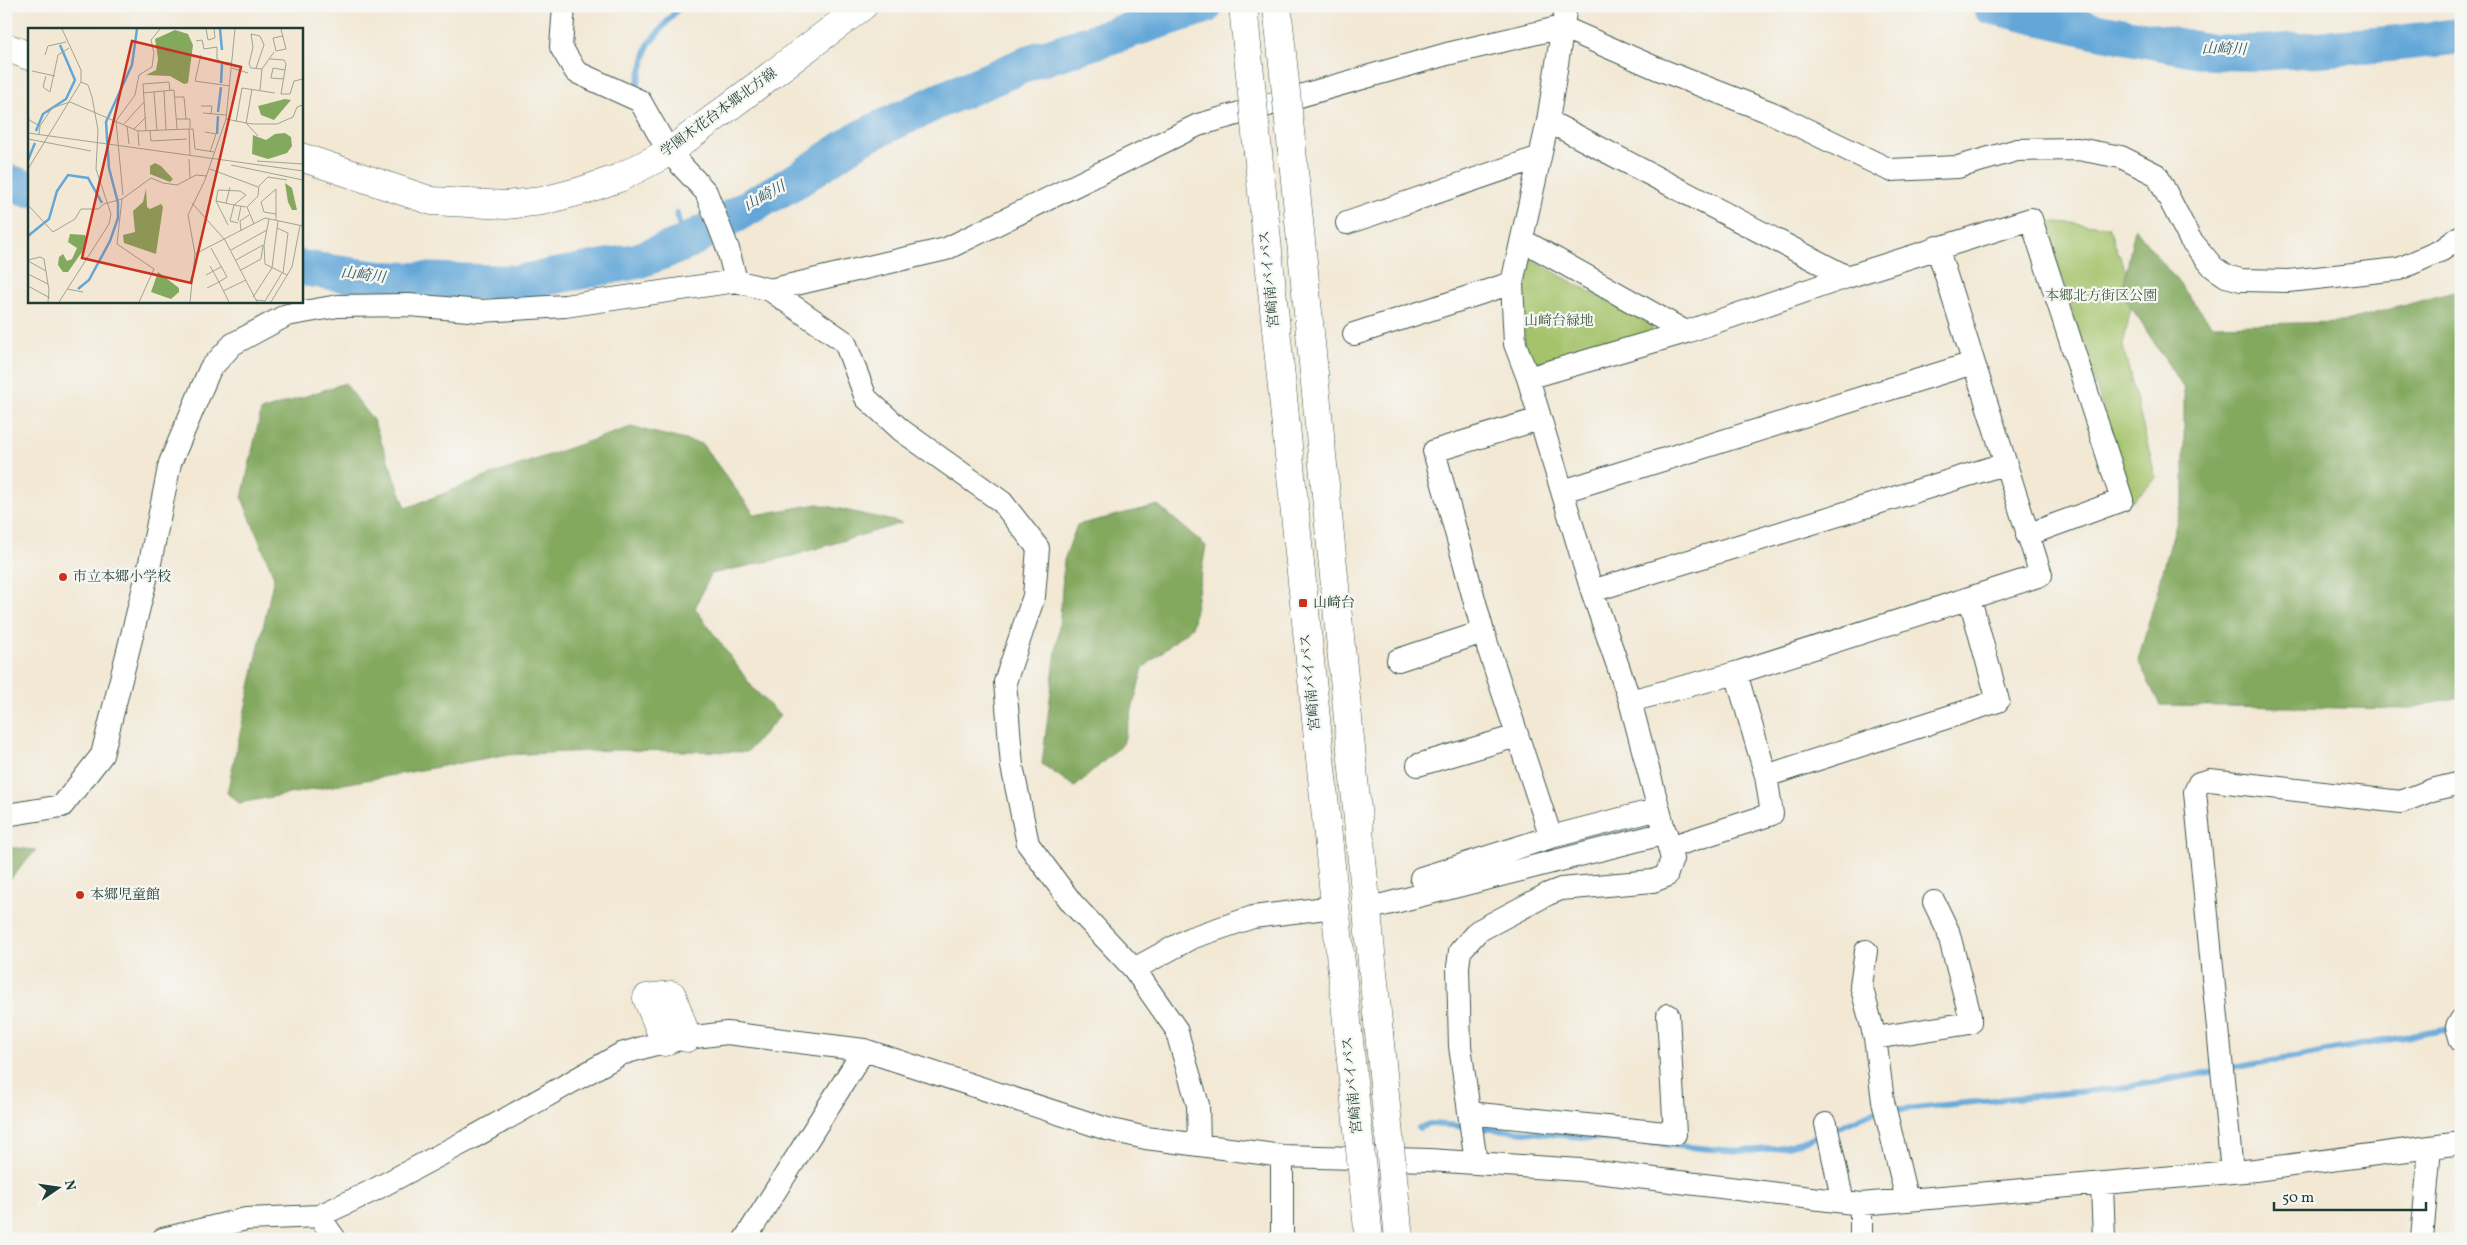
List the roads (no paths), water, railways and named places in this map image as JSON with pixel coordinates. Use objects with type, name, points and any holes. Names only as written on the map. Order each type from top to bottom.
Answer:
[{"type":"main road","name":"学園木花台本郷北方線","points":[[302,157],[432,201],[506,205],[542,201],[581,191],[619,178],[669,152],[863,6]]},
{"type":"main road","name":"宮崎南バイパス","points":[[1244,6],[1369,1239]]},
{"type":"main road","points":[[1277,6],[1400,1239]]},
{"type":"main road","points":[[6,47],[28,56]]},
{"type":"street","points":[[564,6],[561,47],[576,72],[640,101],[669,152],[706,192],[728,249],[736,280]]},
{"type":"street","points":[[1476,1163],[1460,1046],[1458,967],[1460,951],[1478,931],[1561,889],[1654,881],[1666,876],[1672,859],[1630,701],[1592,591],[1528,378],[1514,344],[1512,283],[1548,121],[1564,17]]},
{"type":"street","points":[[770,290],[946,249],[1198,125],[1447,54],[1564,17],[1656,68],[1772,112],[1890,170],[1958,168],[2017,150],[2078,149],[2121,157],[2157,175],[2190,239],[2213,267],[2226,276],[2241,280],[2289,281],[2399,269],[2442,250],[2461,236]]},
{"type":"street","points":[[1548,121],[1847,277]]},
{"type":"street","points":[[1347,223],[1540,157]]},
{"type":"street","points":[[1528,378],[1686,332],[1937,247],[2031,219],[2122,500],[2027,534]]},
{"type":"street","points":[[1522,240],[1686,332]]},
{"type":"street","points":[[1630,701],[1736,673],[2041,575],[2004,464],[1937,247]]},
{"type":"street","points":[[6,815],[62,806],[102,755],[150,563],[170,463],[210,370],[233,344],[287,315],[338,306],[409,305],[481,311],[556,307],[736,280],[770,290],[845,342],[866,398],[901,430],[1002,502],[1038,548],[1034,596],[1005,682],[1012,766],[1028,844],[1072,903],[1134,969],[1176,1029],[1198,1105],[1199,1144]]},
{"type":"street","points":[[1354,334],[1512,283]]},
{"type":"street","points":[[1563,491],[1973,363]]},
{"type":"street","points":[[1539,419],[1434,450],[1483,632],[1550,838]]},
{"type":"street","points":[[1592,591],[2004,464]]},
{"type":"street","points":[[1766,776],[1998,701],[1970,599]]},
{"type":"street","points":[[1398,660],[1483,632]]},
{"type":"street","points":[[1367,910],[1772,814],[1766,776],[1736,673]]},
{"type":"street","points":[[1418,765],[1517,736]]},
{"type":"street","points":[[2232,1172],[2194,792],[2199,783],[2210,780],[2401,802],[2432,790],[2461,783]]},
{"type":"street","points":[[1421,878],[1550,838],[1659,809]]},
{"type":"street","points":[[1874,1038],[1970,1023],[1970,1016],[1948,930],[1934,902]]},
{"type":"street","points":[[1134,969],[1191,938],[1253,917],[1334,907]]},
{"type":"street","points":[[1866,952],[1861,985],[1874,1038],[1885,1109],[1907,1200]]},
{"type":"street","points":[[1469,1113],[1675,1134],[1668,1015]]},
{"type":"street","points":[[2461,1020],[2457,1028],[2461,1041]]},
{"type":"street","points":[[163,1239],[246,1219],[319,1216],[372,1191],[472,1138],[620,1054],[676,1040],[727,1033],[864,1050],[1107,1129],[1146,1138],[1282,1156],[1476,1163],[1580,1170],[1852,1203],[2102,1185],[2232,1172],[2461,1143]]},
{"type":"street","points":[[745,1239],[864,1050]]},
{"type":"street","points":[[1827,1129],[1852,1203],[1861,1239]]},
{"type":"street","points":[[2422,1239],[2430,1148]]},
{"type":"street","points":[[1282,1156],[1282,1239]]},
{"type":"street","points":[[2102,1185],[2104,1239]]},
{"type":"street","points":[[319,1216],[335,1239]]},
{"type":"waterway","points":[[636,90],[648,45],[680,6]]},
{"type":"waterway","name":"山崎川","points":[[302,268],[379,279],[517,283],[637,261],[683,244],[799,179],[858,139],[941,100],[1034,61],[1205,6]]},
{"type":"waterway","name":"山崎川","points":[[1990,6],[2098,31],[2211,52],[2259,53],[2389,44],[2461,36]]},
{"type":"waterway","name":"山崎川","points":[[6,181],[28,189]]},
{"type":"waterway","points":[[677,213],[683,244]]},
{"type":"waterway","points":[[1419,1128],[1429,1124],[1447,1125],[1719,1150],[1771,1149],[1809,1139],[1872,1112],[2127,1087],[2455,1028]]},
{"type":"place","name":"市立本郷小学校","points":[[63,577]]},
{"type":"place","name":"山崎台","points":[[1303,603]]},
{"type":"place","name":"本郷児童館","points":[[80,895]]},
{"type":"park label","name":"本郷北方街区公園","points":[[2101,296]]},
{"type":"park label","name":"山崎台緑地","points":[[1559,321]]}]
